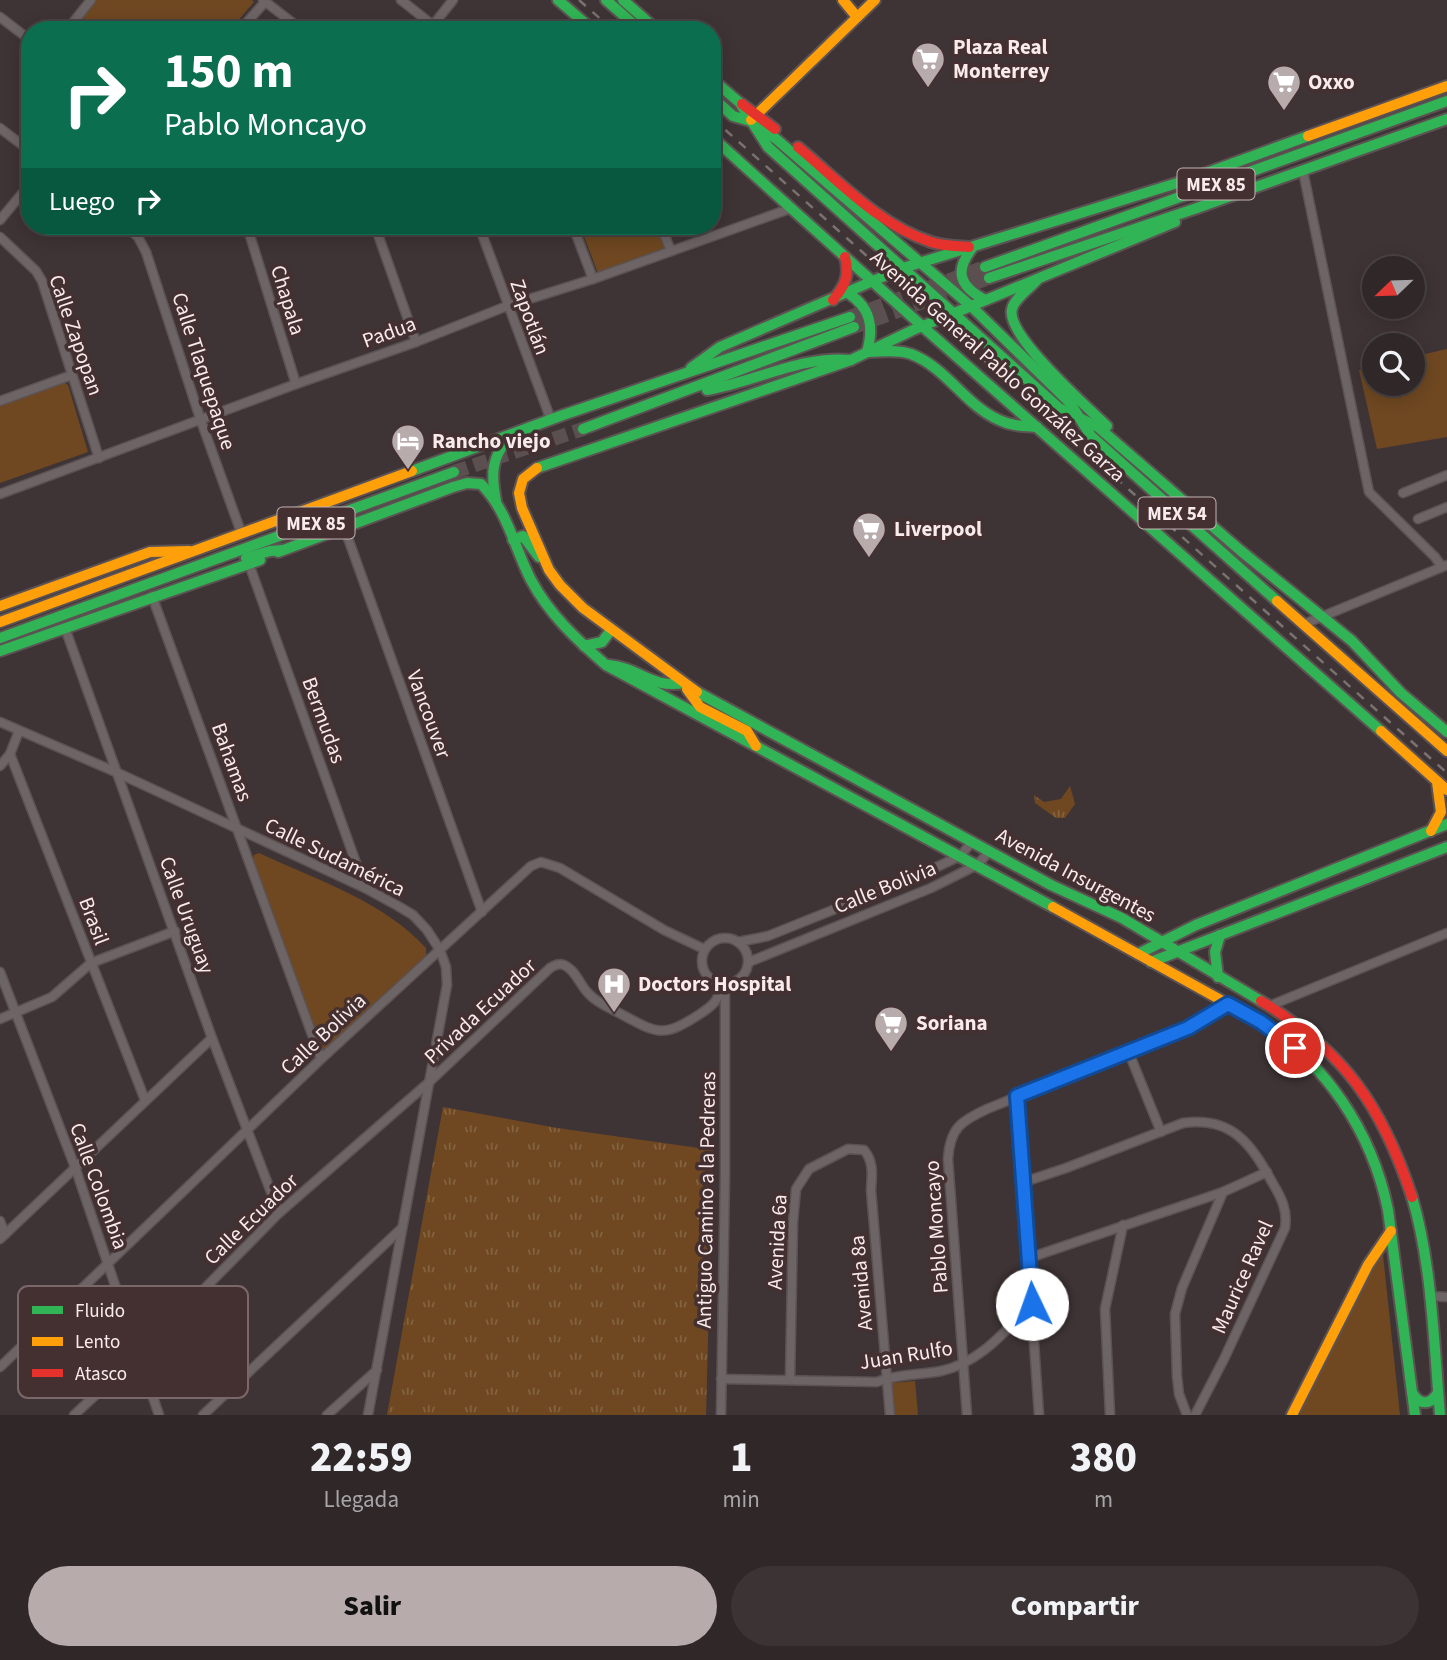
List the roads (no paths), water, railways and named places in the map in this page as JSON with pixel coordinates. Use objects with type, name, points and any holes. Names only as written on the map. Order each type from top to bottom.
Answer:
[{"type":"main road","points":[[558,0],[582,21]]},
{"type":"main road","points":[[606,0],[630,21]]},
{"type":"main road","points":[[623,0],[647,21]]},
{"type":"main road","points":[[843,0],[857,17]]},
{"type":"main road","points":[[753,118],[875,0]]},
{"type":"main road","name":"MEX 85","points":[[684,372],[720,347],[921,261],[1187,180],[1447,86]]},
{"type":"main road","points":[[721,87],[753,118],[870,205],[934,243],[971,247],[962,262],[961,275],[967,289],[985,300]]},
{"type":"main road","name":"MEX 85","points":[[1447,101],[987,273],[1197,208],[1447,119]]},
{"type":"main road","name":"Avenida General Pablo González Garza","points":[[721,105],[733,116],[753,118],[867,218],[921,261],[1070,403],[1091,436],[1447,751]]},
{"type":"main road","name":"Avenida General Pablo González Garza","points":[[753,118],[768,147],[1059,408],[1098,427],[1241,551],[1352,641],[1401,693],[1447,732]]},
{"type":"main road","name":"Avenida General Pablo González Garza","points":[[721,144],[922,327],[1302,659],[1447,790]]},
{"type":"main road","points":[[870,205],[867,218],[875,243]]},
{"type":"main road","points":[[671,396],[736,385],[817,358],[851,360],[985,300],[1184,218],[1197,208]]},
{"type":"main road","points":[[833,300],[844,288],[849,277],[845,256]]},
{"type":"main road","points":[[1037,280],[1012,306],[1011,317],[1017,332],[1058,379],[1119,438],[1133,458]]},
{"type":"main road","points":[[848,293],[857,298],[870,314],[872,336],[867,352]]},
{"type":"main road","name":"MEX 85","points":[[0,622],[684,372],[852,322],[583,429]]},
{"type":"main road","points":[[867,352],[902,352],[912,355],[930,365],[989,416],[1005,424],[1023,428],[1037,427]]},
{"type":"main road","name":"Avenida Insurgentes","points":[[851,360],[537,468],[523,479],[519,493],[522,508],[549,570],[583,608],[718,705],[1051,885],[1122,918],[1269,1006],[1309,1033],[1338,1060],[1372,1104],[1398,1155],[1413,1200],[1419,1223],[1429,1296],[1440,1415]]},
{"type":"main road","name":"Avenida Insurgentes","points":[[512,433],[497,450],[491,464],[496,500],[531,581],[550,610],[606,665],[1228,1004],[1283,1038],[1325,1078],[1359,1128],[1372,1155],[1385,1197],[1416,1415]]},
{"type":"main road","name":"MEX 85","points":[[0,638],[454,472]]},
{"type":"main road","points":[[0,651],[250,564],[467,483],[481,484],[496,500]]},
{"type":"main road","points":[[513,540],[523,536],[549,570]]},
{"type":"main road","points":[[178,573],[191,576],[203,574],[261,553],[283,550]]},
{"type":"main road","points":[[0,606],[150,552],[189,551]]},
{"type":"main road","points":[[584,646],[602,642],[611,630]]},
{"type":"main road","points":[[606,665],[620,664],[664,686],[684,683],[700,707],[747,731],[757,747]]},
{"type":"main road","points":[[1431,831],[1441,811],[1437,782]]},
{"type":"main road","points":[[1138,954],[1203,922],[1447,824]]},
{"type":"main road","points":[[1151,962],[1447,847]]},
{"type":"main road","points":[[1218,976],[1215,952],[1220,935]]},
{"type":"main road","points":[[1293,1415],[1368,1265],[1391,1231]]},
{"type":"main road","points":[[1413,1394],[1418,1401],[1425,1404],[1433,1401],[1437,1394]]},
{"type":"street","points":[[74,21],[91,0]]},
{"type":"street","points":[[401,0],[426,21]]},
{"type":"street","points":[[439,21],[453,0]]},
{"type":"street","points":[[247,21],[264,1],[290,21]]},
{"type":"street","points":[[0,17],[21,33]]},
{"type":"street","points":[[0,128],[21,144]]},
{"type":"street","points":[[1303,171],[1369,492],[1444,566],[1304,624]]},
{"type":"street","points":[[0,220],[21,195]]},
{"type":"street","name":"Padua","points":[[721,233],[792,208]]},
{"type":"street","name":"Calle Tlaquepaque","points":[[136,235],[146,252],[201,421],[241,532]]},
{"type":"street","name":"Chapala","points":[[250,235],[296,384]]},
{"type":"street","points":[[378,235],[416,342]]},
{"type":"street","name":"Zapotlán","points":[[482,235],[551,420]]},
{"type":"street","points":[[576,235],[593,279]]},
{"type":"street","points":[[665,235],[671,251]]},
{"type":"street","name":"Padua","points":[[0,494],[416,342],[507,306],[716,235]]},
{"type":"street","name":"Calle Zapopan","points":[[0,237],[36,271],[42,281],[99,458]]},
{"type":"street","points":[[0,401],[72,375]]},
{"type":"street","points":[[1403,493],[1447,475]]},
{"type":"street","points":[[1418,519],[1447,507]]},
{"type":"street","name":"Vancouver","points":[[344,527],[482,912]]},
{"type":"street","name":"Bermudas","points":[[250,564],[365,888]]},
{"type":"street","name":"Bahamas","points":[[152,596],[321,1059]]},
{"type":"street","name":"Calle Uruguay","points":[[65,628],[212,1038],[279,1213]]},
{"type":"street","name":"Calle Sudamérica","points":[[0,722],[118,773],[365,888],[412,915],[440,950],[446,967],[447,985],[368,1415]]},
{"type":"street","points":[[0,766],[10,754],[19,731]]},
{"type":"street","name":"Brasil","points":[[10,754],[145,1100]]},
{"type":"street","name":"Calle Bolivia","points":[[738,942],[768,936],[920,875],[960,856],[973,841]]},
{"type":"street","name":"Calle Bolivia","points":[[749,962],[931,888],[977,865],[990,851]]},
{"type":"street","name":"Calle Bolivia","points":[[85,1286],[321,1059],[531,866],[541,862],[560,868],[664,930],[704,949]]},
{"type":"street","points":[[0,1019],[52,997],[91,962],[175,932]]},
{"type":"street","points":[[1269,1006],[1447,933]]},
{"type":"street","points":[[718,939],[738,942],[744,948],[749,962],[747,968],[738,981],[723,985],[713,982],[704,970],[704,949],[718,939]]},
{"type":"street","name":"Privada Ecuador","points":[[427,1084],[556,964],[570,969],[597,1001],[653,1031],[672,1030],[714,1004],[723,985]]},
{"type":"street","name":"Calle Colombia","points":[[0,972],[75,1167],[116,1286]]},
{"type":"street","name":"Antiguo Camino a la Pedreras","points":[[720,1415],[725,1174],[723,985]]},
{"type":"street","name":"Pablo Moncayo","points":[[967,1415],[949,1149],[956,1129],[965,1119],[1129,1053],[1199,1022],[1228,1004]]},
{"type":"street","points":[[3,1237],[212,1038]]},
{"type":"street","points":[[1129,1053],[1161,1132]]},
{"type":"street","name":"Calle Ecuador","points":[[207,1286],[279,1213],[427,1084]]},
{"type":"street","points":[[1017,1096],[1038,1415]]},
{"type":"street","name":"Maurice Ravel","points":[[1024,1182],[1194,1122],[1215,1124],[1242,1137],[1257,1154],[1284,1206],[1285,1228],[1195,1415]]},
{"type":"street","name":"Avenida 6a","points":[[790,1381],[796,1189],[809,1169],[848,1149],[864,1150]]},
{"type":"street","name":"Avenida 8a","points":[[864,1150],[870,1157],[872,1166],[871,1190],[890,1415]]},
{"type":"street","points":[[1029,1258],[1223,1192],[1267,1172]]},
{"type":"street","points":[[1187,1415],[1179,1394],[1175,1314],[1182,1287],[1223,1192]]},
{"type":"street","points":[[0,1220],[3,1237]]},
{"type":"street","points":[[1110,1415],[1105,1308],[1123,1225]]},
{"type":"street","points":[[248,1373],[402,1228]]},
{"type":"street","points":[[1429,1296],[1447,1297]]},
{"type":"street","name":"Juan Rulfo","points":[[720,1379],[877,1382],[888,1378],[938,1372],[963,1365],[988,1348],[1032,1304]]},
{"type":"street","name":"Calle Bolivia","points":[[0,1367],[18,1350]]},
{"type":"street","points":[[327,1415],[378,1370]]},
{"type":"street","name":"Calle Ecuador","points":[[74,1415],[92,1398]]},
{"type":"street","name":"Calle Colombia","points":[[153,1398],[159,1415]]},
{"type":"street","points":[[203,1415],[221,1398]]},
{"type":"tunnel","points":[[850,317],[985,267]]},
{"type":"tunnel","points":[[854,327],[989,278]]},
{"type":"tunnel","points":[[454,472],[583,429]]},
{"type":"railway","points":[[579,0],[603,21]]},
{"type":"railway","points":[[721,126],[1447,773]]},
{"type":"place","name":"Plaza Real Monterrey","points":[[928,89]]},
{"type":"place","name":"Oxxo","points":[[1284,112]]},
{"type":"place","name":"Rancho viejo","points":[[408,471]]},
{"type":"place","name":"Liverpool","points":[[869,559]]},
{"type":"place","name":"Doctors Hospital","points":[[614,1014]]},
{"type":"place","name":"Soriana","points":[[891,1053]]}]
